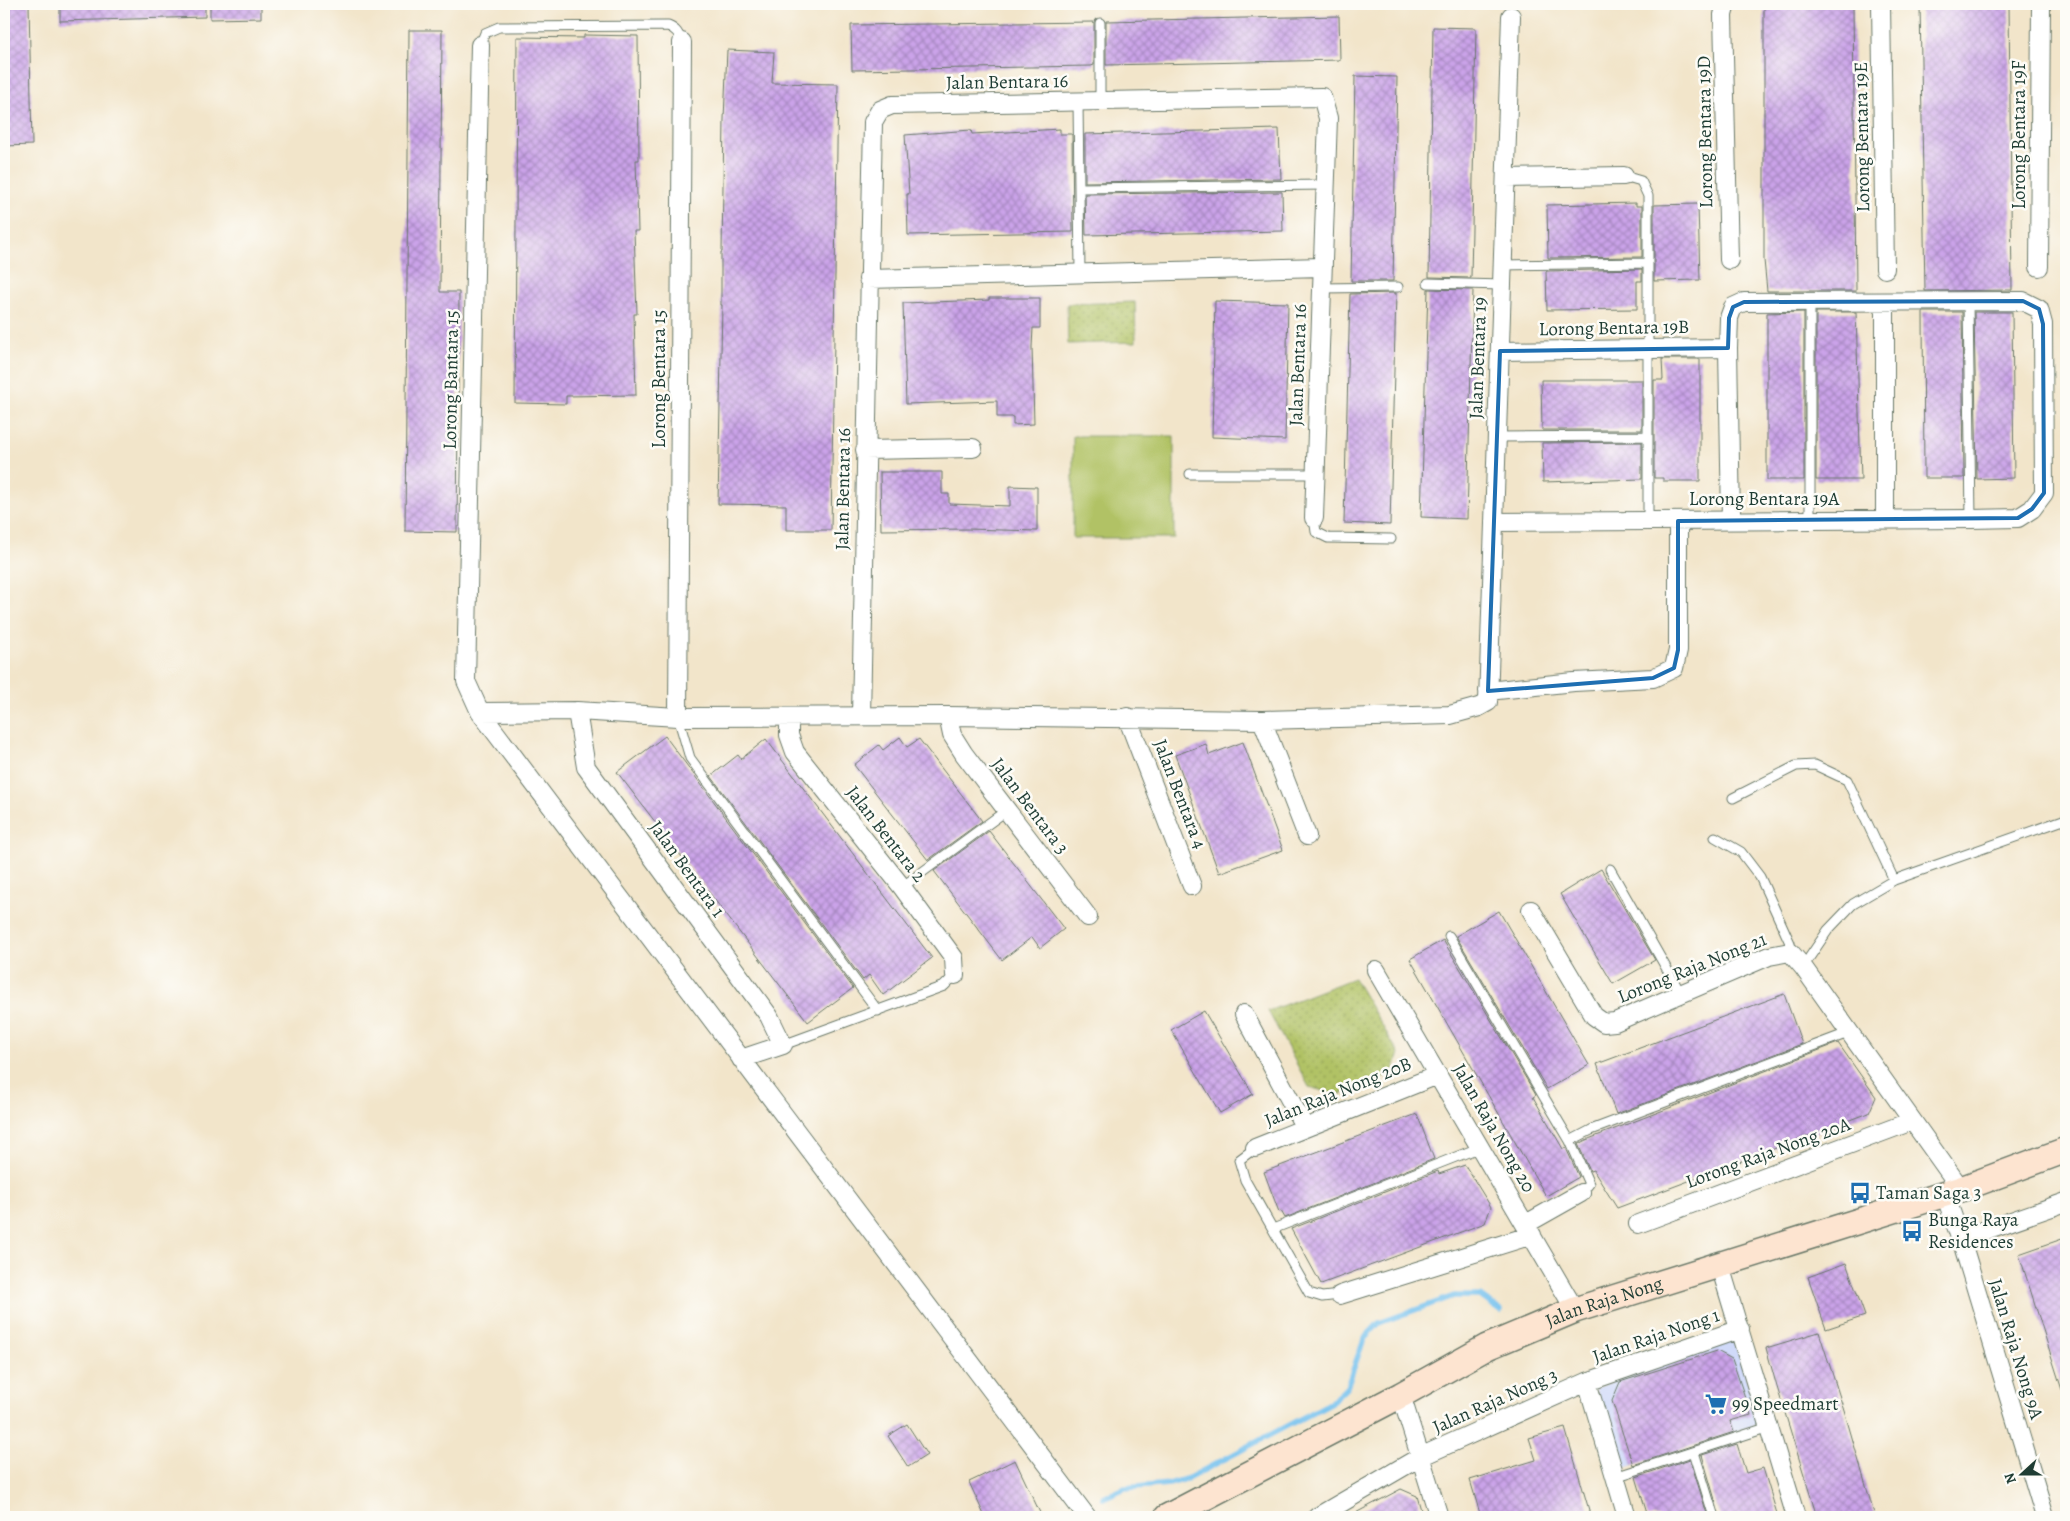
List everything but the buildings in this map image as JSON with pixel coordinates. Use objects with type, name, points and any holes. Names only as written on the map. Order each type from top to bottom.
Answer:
[{"type":"main road","name":"Jalan Raja Nong","points":[[1167,1517],[1401,1395],[1487,1347],[1575,1310],[1953,1192],[2066,1150]]},
{"type":"street","name":"Lorong Bentara 19D","points":[[1726,4],[1723,15],[1729,260]]},
{"type":"street","name":"Lorong Bentara 19E","points":[[1882,4],[1884,269]]},
{"type":"street","name":"Lorong Bentara 19F","points":[[2039,267],[2041,4]]},
{"type":"street","name":"Jalan Bentara 19","points":[[1488,697],[1511,16]]},
{"type":"street","name":"Lorong Bentara 15","points":[[678,717],[682,42]]},
{"type":"street","name":"Lorong Bantara 15","points":[[480,45],[466,681],[480,712],[1088,1517]]},
{"type":"street","name":"Jalan Bentara 16","points":[[861,716],[872,122],[880,110],[892,105],[1322,97],[1328,118],[1314,518]]},
{"type":"street","points":[[1506,178],[1624,176]]},
{"type":"street","points":[[868,279],[1323,267]]},
{"type":"street","points":[[1731,520],[1728,348],[1729,318],[1733,307],[1744,302],[1968,301]]},
{"type":"street","name":"Lorong Bentara 19A","points":[[1494,522],[2018,518],[2032,509],[2044,493],[2043,324],[2039,309],[2024,301],[1968,301]]},
{"type":"street","points":[[1884,302],[1885,519]]},
{"type":"street","name":"Lorong Bentara 19B","points":[[1500,351],[1728,348]]},
{"type":"street","points":[[865,450],[973,448]]},
{"type":"street","points":[[480,712],[577,711],[678,717],[948,716],[1262,720],[1450,714],[1479,707],[1488,697],[1574,682],[1653,678],[1674,668],[1678,650],[1678,521]]},
{"type":"street","name":"Jalan Bentara 1","points":[[577,711],[586,766],[769,1016],[783,1045]]},
{"type":"street","name":"Jalan Bentara 3","points":[[948,716],[952,735],[956,741],[1088,918]]},
{"type":"street","name":"Jalan Bentara 2","points":[[789,717],[789,735],[795,752],[902,887],[954,958],[955,975]]},
{"type":"street","name":"Jalan Bentara 4","points":[[1127,717],[1192,886]]},
{"type":"street","points":[[1262,720],[1307,836]]},
{"type":"street","name":"Lorong Raja Nong 21","points":[[1531,910],[1594,1016],[1604,1024],[1615,1022],[1769,956],[1790,952],[1803,967],[1912,1122],[1953,1192]]},
{"type":"street","name":"Jalan Raja Nong 20","points":[[1376,970],[1575,1310]]},
{"type":"street","points":[[1244,1014],[1305,1128]]},
{"type":"street","points":[[742,1059],[783,1045]]},
{"type":"street","name":"Jalan Raja Nong 20B","points":[[1255,1148],[1438,1075]]},
{"type":"street","name":"Lorong Raja Nong 20A","points":[[1638,1224],[1912,1122]]},
{"type":"street","name":"Jalan Raja Nong 9A","points":[[1953,1192],[1960,1238],[2045,1517]]},
{"type":"street","points":[[1340,1295],[1529,1229],[1582,1193]]},
{"type":"street","points":[[1960,1238],[2066,1202]]},
{"type":"street","points":[[1720,1266],[1796,1517]]},
{"type":"street","name":"Jalan Raja Nong 1","points":[[1587,1382],[1740,1329]]},
{"type":"street","points":[[1587,1382],[1627,1517]]},
{"type":"street","name":"Jalan Raja Nong 3","points":[[1317,1517],[1420,1457],[1587,1382]]},
{"type":"street","points":[[1401,1395],[1439,1517]]},
{"type":"lane","points":[[1100,23],[1100,101]]},
{"type":"lane","points":[[480,45],[485,32],[499,27],[668,26],[674,28],[682,42]]},
{"type":"lane","points":[[1078,102],[1080,273]]},
{"type":"lane","points":[[1624,176],[1641,181],[1648,196],[1648,521]]},
{"type":"lane","points":[[1079,188],[1326,185]]},
{"type":"lane","points":[[1503,265],[1648,263]]},
{"type":"lane","points":[[1428,283],[1502,285]]},
{"type":"lane","points":[[1322,288],[1398,287]]},
{"type":"lane","points":[[1968,301],[1971,518]]},
{"type":"lane","points":[[1810,303],[1810,520]]},
{"type":"lane","points":[[1497,436],[1648,436]]},
{"type":"lane","points":[[1190,474],[1316,474]]},
{"type":"lane","points":[[1314,518],[1316,532],[1328,538],[1391,539]]},
{"type":"lane","points":[[678,717],[690,758],[878,1011]]},
{"type":"lane","points":[[1733,798],[1796,766],[1815,764],[1847,780],[1894,880]]},
{"type":"lane","points":[[902,887],[1007,810]]},
{"type":"lane","points":[[1803,967],[1828,930],[1854,904],[1894,880],[2066,819]]},
{"type":"lane","points":[[1716,838],[1742,852],[1760,877],[1790,943],[1790,952]]},
{"type":"lane","points":[[1610,869],[1680,994]]},
{"type":"lane","points":[[1449,936],[1570,1140],[1590,1184],[1582,1193]]},
{"type":"lane","points":[[783,1045],[944,986],[955,975]]},
{"type":"lane","points":[[1570,1140],[1590,1130],[1848,1033]]},
{"type":"lane","points":[[1255,1148],[1239,1160],[1244,1180],[1309,1293],[1322,1297],[1340,1295]]},
{"type":"lane","points":[[1273,1229],[1481,1148]]},
{"type":"lane","points":[[1615,1477],[1769,1427]]},
{"type":"lane","points":[[1694,1452],[1714,1517]]},
{"type":"highlighted area","points":[[2023,301],[2039,309],[2043,324],[2044,493],[2032,509],[2018,518],[1678,521],[1678,650],[1674,668],[1653,678],[1488,691],[1500,351],[1728,348],[1729,318],[1733,307],[1744,302]]},
{"type":"shaded area","points":[[1734,1339],[1761,1423],[1619,1470],[1595,1388]]},
{"type":"green space","points":[[1135,302],[1136,342],[1068,344],[1067,304]]},
{"type":"green space","points":[[1073,436],[1174,436],[1174,538],[1073,538]]},
{"type":"green space","points":[[1354,978],[1399,1054],[1392,1074],[1338,1095],[1309,1087],[1268,1011]]},
{"type":"waterway","points":[[1103,1498],[1125,1488],[1169,1484],[1189,1478],[1332,1402],[1347,1387],[1364,1339],[1379,1323],[1454,1296],[1480,1296],[1501,1311]]},
{"type":"place","name":"Taman Saga 3","points":[[1860,1193]]},
{"type":"place","name":"Bunga Raya Residences","points":[[1912,1231]]},
{"type":"place","name":"99 Speedmart","points":[[1716,1404]]}]
